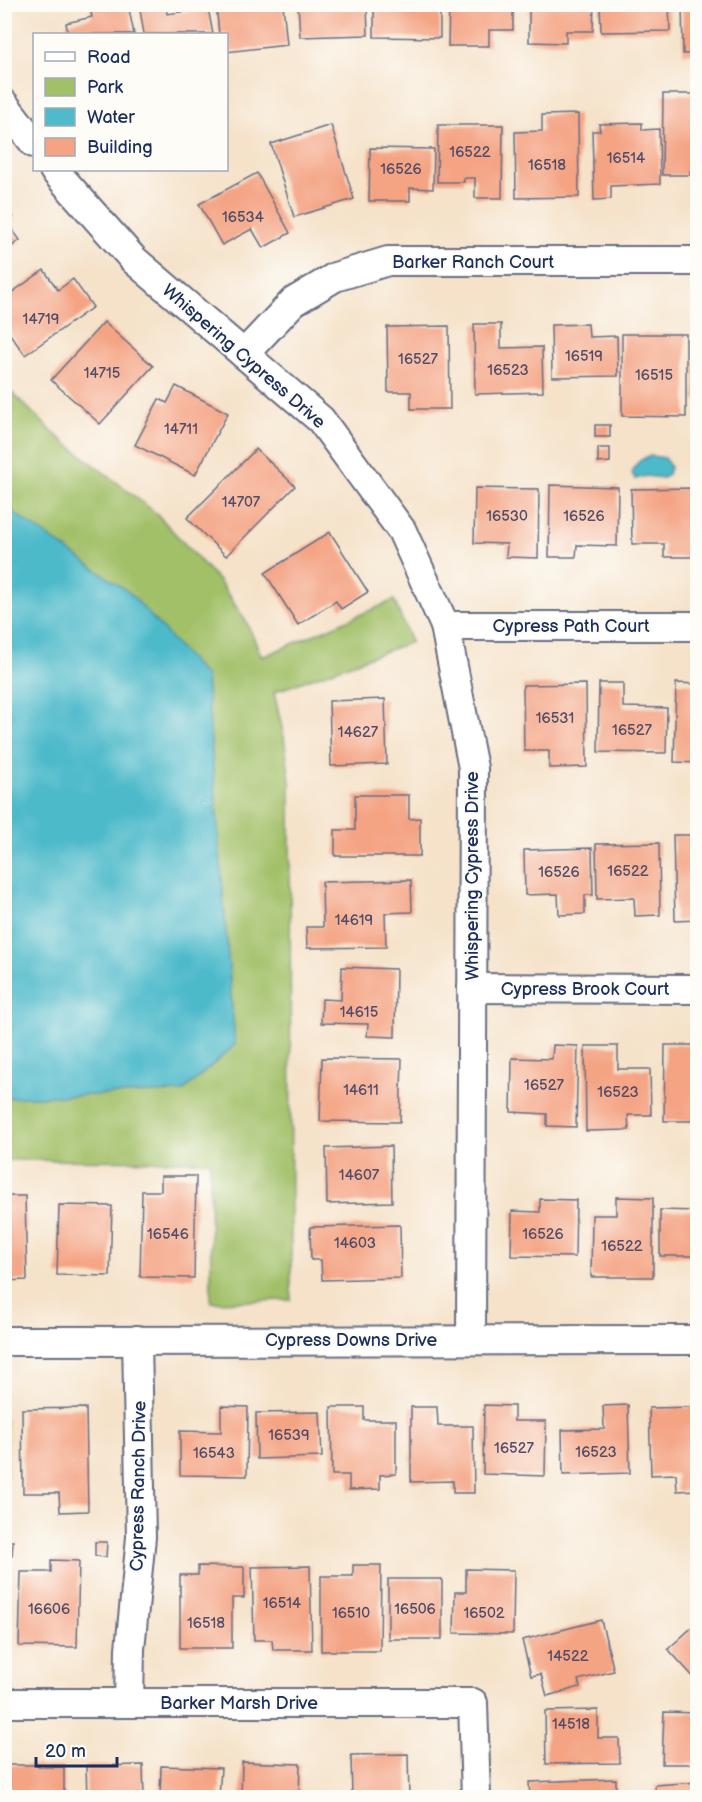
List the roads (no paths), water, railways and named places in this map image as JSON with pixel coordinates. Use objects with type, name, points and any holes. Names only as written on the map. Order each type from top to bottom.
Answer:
[{"type":"street","points":[[4,104],[33,142]]},
{"type":"street","name":"Whispering Cypress Drive","points":[[55,171],[134,260],[321,420],[402,531],[445,626],[473,768],[471,1340]]},
{"type":"street","name":"Barker Ranch Court","points":[[244,354],[292,302],[335,276],[388,261],[698,261]]},
{"type":"street","name":"Cypress Path Court","points":[[445,626],[698,626]]},
{"type":"street","name":"Cypress Brook Court","points":[[472,988],[698,989]]},
{"type":"street","name":"Cypress Ranch Drive","points":[[129,1703],[130,1649],[141,1537],[138,1340]]},
{"type":"street","name":"Cypress Downs Drive","points":[[4,1341],[698,1340]]},
{"type":"street","name":"Barker Marsh Drive","points":[[4,1702],[473,1703],[476,1797]]},
{"type":"water","points":[[651,456],[665,458],[670,467],[668,474],[663,478],[646,476],[635,479],[632,473],[637,464]]},
{"type":"water","points":[[4,506],[130,593],[206,677],[235,1045],[182,1092],[5,1098]]}]
